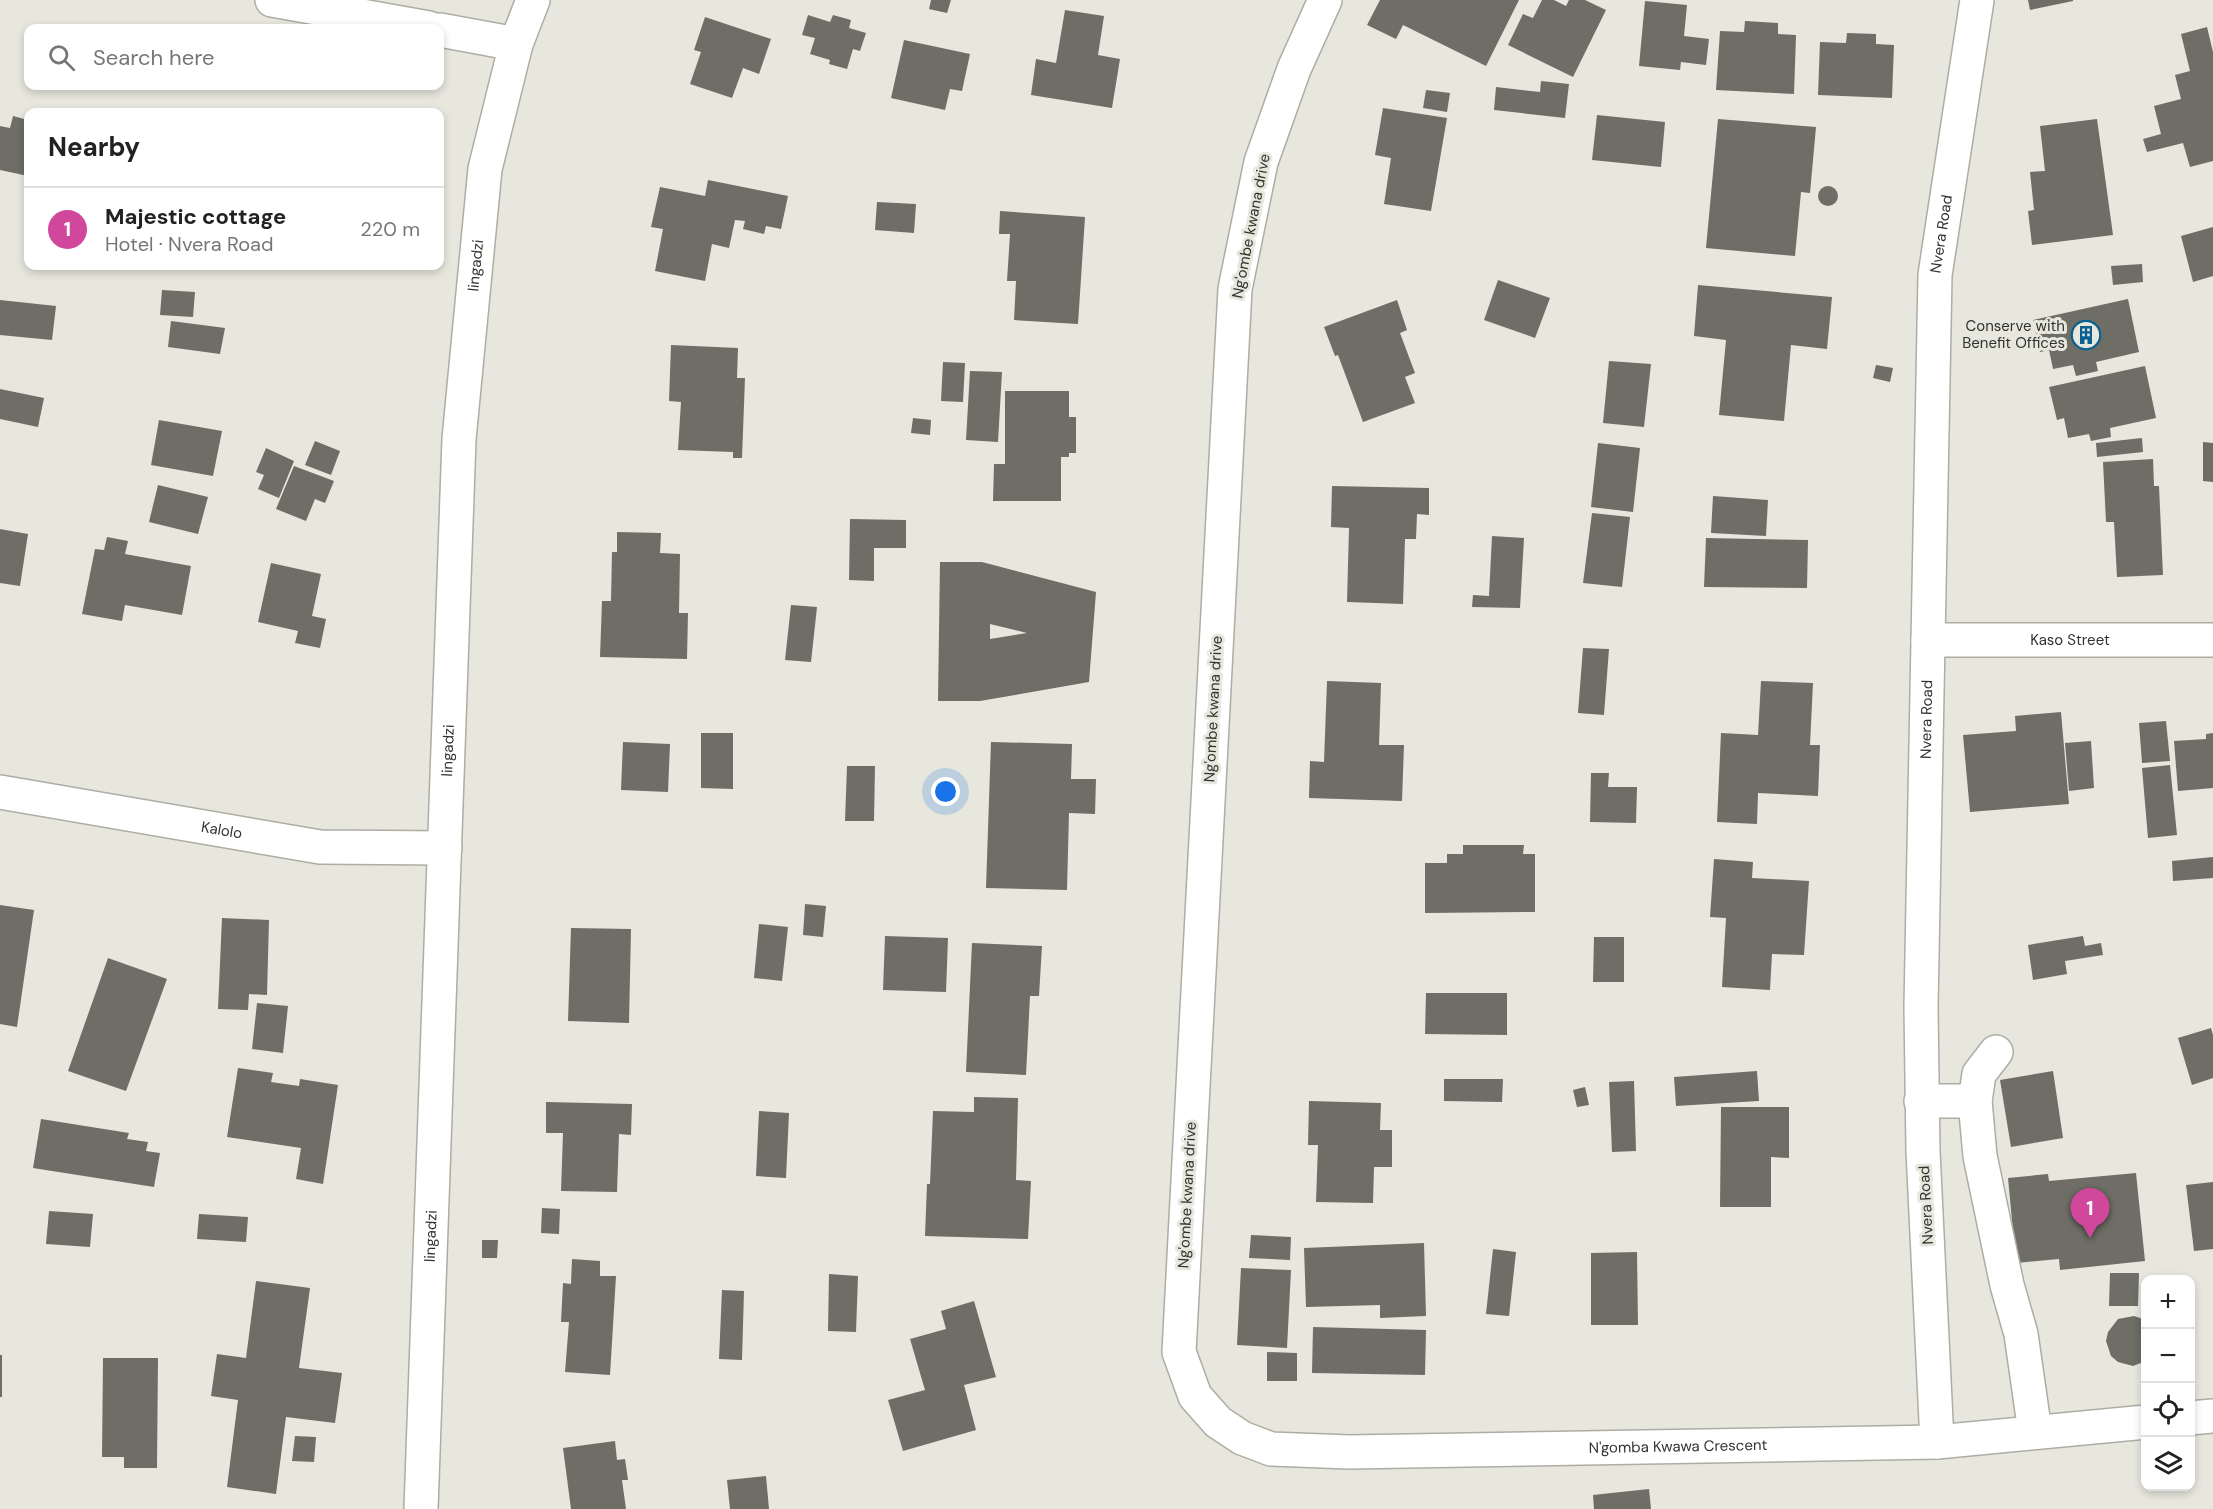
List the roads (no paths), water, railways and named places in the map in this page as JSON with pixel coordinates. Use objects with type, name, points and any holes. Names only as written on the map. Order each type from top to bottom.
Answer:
[{"type":"street","points":[[272,0],[407,24]]},
{"type":"street","name":"lingadzi","points":[[421,1509],[459,439],[485,169],[516,44],[533,0]]},
{"type":"street","name":"Ng'ombe kwana drive","points":[[1218,1422],[1195,1396],[1179,1352],[1235,289],[1261,162],[1294,69],[1325,0]]},
{"type":"street","name":"Nvera Road","points":[[1937,1442],[1921,1101],[1920,1006],[1935,275],[1977,0]]},
{"type":"street","points":[[444,31],[516,44]]},
{"type":"street","name":"Kaso Street","points":[[1928,640],[2213,640]]},
{"type":"street","name":"Kalolo","points":[[0,792],[320,847],[445,848]]},
{"type":"street","points":[[1996,1052],[1979,1074],[1976,1101],[1980,1156],[2007,1284],[2021,1334],[2036,1432]]},
{"type":"street","points":[[1921,1101],[1976,1101]]},
{"type":"street","points":[[2195,1418],[2213,1416]]},
{"type":"street","name":"N'gomba Kwawa Crescent","points":[[1218,1422],[1242,1438],[1271,1449],[1350,1452],[1937,1442],[2141,1422]]},
{"type":"place","name":"Conserve with Benefit Offices","points":[[2086,335]]},
{"type":"place","name":"Majestic cottage","points":[[2090,1238]]}]
